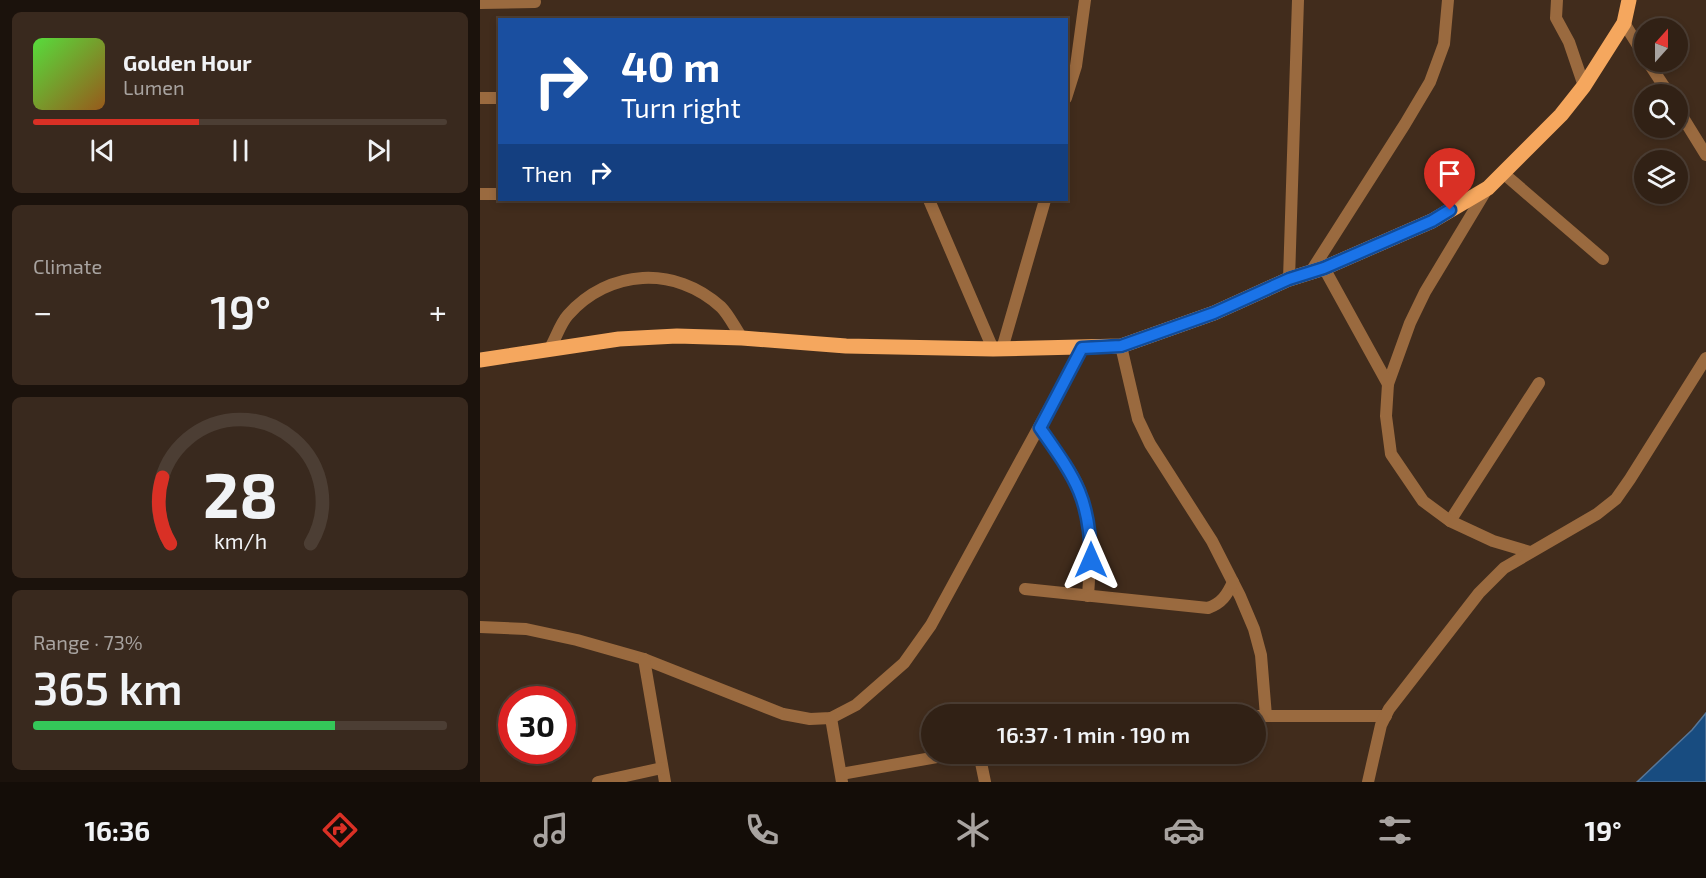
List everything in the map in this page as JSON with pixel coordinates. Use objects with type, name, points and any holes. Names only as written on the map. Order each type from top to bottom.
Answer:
[{"type":"main road","points":[[480,360],[619,339],[677,336],[742,338],[846,346],[998,349],[1121,346],[1214,313],[1289,279],[1317,271],[1432,221],[1488,188],[1561,115],[1584,86],[1624,23],[1629,0]]},
{"type":"street","points":[[1068,92],[1076,66],[1085,0]]},
{"type":"street","points":[[1289,279],[1298,0]]},
{"type":"street","points":[[1388,384],[1317,271],[1430,82],[1444,44],[1448,0]]},
{"type":"street","points":[[1557,0],[1556,18],[1569,42],[1584,86]]},
{"type":"street","points":[[480,3],[535,2]]},
{"type":"street","points":[[1624,23],[1634,39]]},
{"type":"street","points":[[480,98],[498,98]]},
{"type":"street","points":[[1688,126],[1706,155]]},
{"type":"street","points":[[1503,173],[1603,259]]},
{"type":"street","points":[[1488,188],[1425,292],[1398,352],[1388,384],[1386,416],[1391,454],[1423,501],[1450,521],[1493,541],[1530,552]]},
{"type":"street","points":[[480,194],[498,194]]},
{"type":"street","points":[[929,201],[998,349]]},
{"type":"street","points":[[998,349],[1045,201]]},
{"type":"street","points":[[550,348],[566,317],[592,293],[625,279],[660,277],[694,288],[713,302],[722,309],[742,338]]},
{"type":"street","points":[[1121,346],[1138,419],[1150,444],[1212,541],[1254,629],[1261,655],[1261,704]]},
{"type":"street","points":[[480,627],[526,630],[577,640],[644,659],[783,714],[810,719],[831,718],[856,705],[904,663],[930,625],[1082,348]]},
{"type":"street","points":[[1368,782],[1381,725],[1386,716],[1406,686],[1479,593],[1504,568],[1597,514],[1616,499],[1706,358]]},
{"type":"street","points":[[1450,521],[1539,383]]},
{"type":"street","points":[[1040,428],[1072,474],[1082,495],[1090,530],[1088,596]]},
{"type":"street","points":[[1025,589],[1208,608],[1217,605],[1226,596],[1233,582]]},
{"type":"street","points":[[644,659],[665,782]]},
{"type":"street","points":[[1266,716],[1386,716]]},
{"type":"street","points":[[831,718],[842,778],[921,761]]},
{"type":"street","points":[[981,764],[985,782]]},
{"type":"street","points":[[598,782],[662,768]]},
{"type":"water","points":[[1706,713],[1706,782],[1637,782],[1692,730]]},
{"type":"route","points":[[1091,560],[1090,530],[1082,495],[1072,474],[1040,428],[1082,348],[1121,346],[1214,313],[1289,279],[1324,268],[1432,221],[1450,210]]}]
